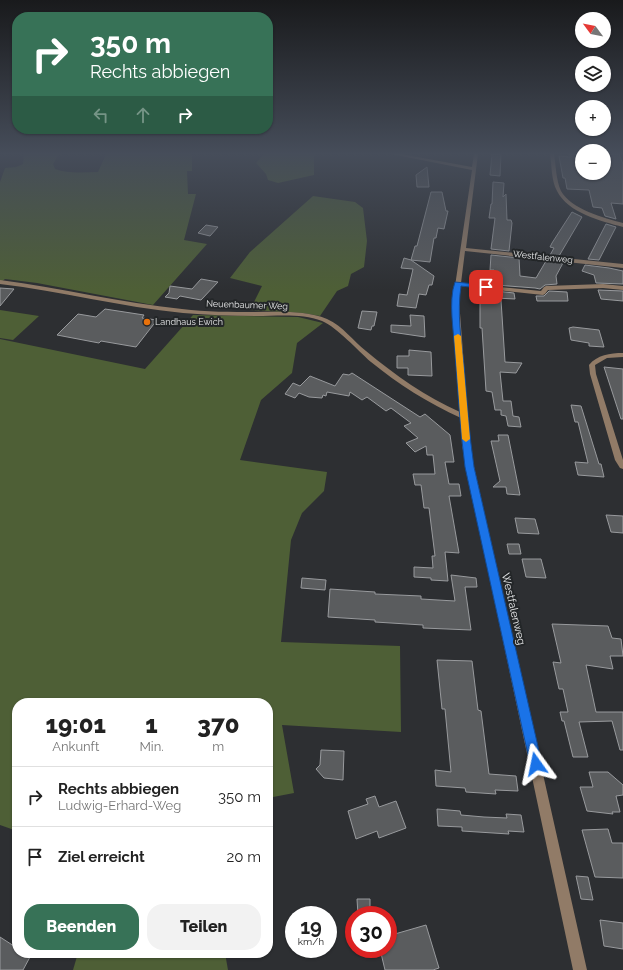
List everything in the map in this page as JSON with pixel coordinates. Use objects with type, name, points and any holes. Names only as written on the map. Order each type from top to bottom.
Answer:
[{"type":"street","name":"Westfalenweg","points":[[469,199],[456,300],[457,327],[470,467],[580,970]]},
{"type":"street","points":[[566,199],[593,215],[623,225]]},
{"type":"street","name":"Westfalenweg","points":[[462,249],[623,266]]},
{"type":"street","name":"Neuenbaumer Weg","points":[[0,282],[37,286],[182,312],[300,315],[325,320],[337,328],[361,351],[388,372],[438,404],[465,417]]},
{"type":"street","points":[[458,284],[543,292],[546,288],[603,286],[623,288]]},
{"type":"street","points":[[623,356],[606,356],[597,360],[592,365],[593,374],[614,446],[623,466]]},
{"type":"green space","points":[[0,199],[195,199],[184,240],[207,244],[153,305],[37,283],[5,279],[0,283]]},
{"type":"green space","points":[[309,199],[336,199],[355,202],[363,208],[367,241],[364,267],[351,274],[348,286],[337,291],[320,316],[303,313],[250,310],[262,286],[230,278],[250,252]]},
{"type":"green space","points":[[0,310],[39,316],[13,340],[0,338]]},
{"type":"green space","points":[[193,315],[298,317],[323,323],[297,343],[292,373],[261,400],[240,460],[327,472],[324,491],[302,513],[291,540],[281,642],[400,646],[401,732],[282,725],[294,793],[273,797],[273,698],[12,698],[12,829],[0,825],[0,339],[145,369]]},
{"type":"green space","points":[[77,958],[226,958],[228,970],[73,970]]},
{"type":"building","points":[[429,199],[444,199],[446,211],[448,211],[444,229],[438,228],[436,238],[434,238],[430,262],[411,260],[415,246],[417,246]]},
{"type":"building","points":[[492,199],[506,199],[507,220],[511,220],[512,223],[509,251],[491,249],[495,218],[489,218]]},
{"type":"building","points":[[591,199],[623,199],[623,204],[611,203],[616,219],[605,216],[602,208],[593,207]]},
{"type":"building","points":[[572,212],[582,217],[559,256],[550,255],[554,248],[550,247],[552,243]]},
{"type":"building","points":[[606,224],[616,227],[599,260],[588,259]]},
{"type":"building","points":[[206,225],[218,227],[210,236],[198,233]]},
{"type":"building","points":[[491,255],[519,258],[520,276],[536,278],[546,261],[563,263],[556,276],[557,284],[545,285],[540,289],[495,285],[494,270],[490,270]]},
{"type":"building","points":[[404,258],[411,260],[434,276],[432,285],[429,285],[426,295],[419,294],[416,308],[397,306],[399,294],[407,295],[413,269],[401,268]]},
{"type":"building","points":[[585,265],[623,271],[623,284],[596,283],[594,275],[582,271]]},
{"type":"building","points":[[201,279],[218,282],[201,300],[180,296],[177,299],[165,297],[169,293],[170,286],[192,289]]},
{"type":"building","points":[[0,288],[14,289],[0,306]]},
{"type":"building","points":[[598,290],[623,291],[623,301],[601,299]]},
{"type":"building","points":[[495,291],[514,293],[515,299],[495,298]]},
{"type":"building","points":[[549,291],[567,292],[568,301],[537,301],[536,296],[544,296]]},
{"type":"building","points":[[480,298],[501,300],[505,362],[522,363],[516,373],[500,372],[503,401],[511,401],[513,416],[519,417],[521,427],[508,426],[506,416],[501,415],[501,410],[495,410],[492,392],[486,391],[482,328],[480,328]]},
{"type":"building","points":[[105,309],[144,315],[142,318],[157,320],[136,347],[101,341],[99,343],[57,335],[78,314],[96,317]]},
{"type":"building","points":[[362,311],[377,312],[374,326],[372,326],[371,330],[358,328]]},
{"type":"building","points":[[410,315],[424,316],[425,337],[391,332],[391,325],[411,326]]},
{"type":"building","points":[[573,327],[599,330],[604,347],[589,346],[589,343],[571,340],[569,328]]},
{"type":"building","points":[[409,350],[431,352],[432,376],[408,375],[408,368],[397,368],[397,356],[409,356]]},
{"type":"building","points":[[604,367],[623,369],[623,419],[621,419]]},
{"type":"building","points":[[352,373],[420,417],[425,414],[450,435],[454,462],[445,462],[449,484],[459,484],[461,496],[449,496],[459,553],[445,552],[448,581],[414,577],[414,567],[433,568],[432,556],[435,556],[429,508],[424,508],[421,485],[415,485],[413,474],[435,474],[433,455],[427,455],[426,446],[415,452],[406,443],[418,438],[404,426],[411,423],[391,408],[386,411],[367,397],[362,400],[350,392],[349,396],[327,392],[326,396],[323,395],[322,398],[309,397],[299,393],[295,398],[285,394],[293,383],[300,386],[310,376],[335,386],[343,374],[349,375]]},
{"type":"building","points":[[571,405],[581,406],[604,477],[578,475],[575,462],[588,463],[578,422],[575,422]]},
{"type":"building","points":[[498,435],[508,435],[520,495],[507,494],[506,487],[493,487],[500,481],[491,441],[499,441]]},
{"type":"building","points":[[606,515],[623,516],[623,533],[611,532]]},
{"type":"building","points":[[515,518],[535,519],[539,534],[518,533]]},
{"type":"building","points":[[507,544],[519,544],[521,554],[509,554]]},
{"type":"building","points":[[522,559],[541,559],[546,578],[526,577]]},
{"type":"building","points":[[451,575],[476,578],[477,587],[465,587],[471,630],[423,628],[423,625],[328,617],[330,589],[375,592],[375,594],[421,596],[421,599],[455,601]]},
{"type":"building","points":[[302,578],[326,580],[325,590],[301,588]]},
{"type":"building","points":[[552,624],[608,626],[612,638],[621,639],[623,656],[610,656],[613,669],[586,665],[596,712],[623,712],[623,750],[620,750],[612,721],[579,722],[588,757],[573,757],[564,721],[562,721],[560,712],[568,712],[563,689],[559,689],[553,662],[561,663]]},
{"type":"building","points":[[437,660],[472,661],[478,710],[481,711],[489,774],[516,776],[518,791],[495,790],[496,794],[466,792],[465,788],[436,786],[435,770],[451,772],[445,709],[442,709]]},
{"type":"building","points":[[321,750],[344,751],[343,780],[324,778],[316,769],[320,765]]},
{"type":"building","points":[[589,772],[608,772],[623,785],[623,795],[616,796],[620,812],[612,812],[613,814],[587,811],[580,787],[593,787]]},
{"type":"building","points":[[375,796],[379,807],[396,801],[406,828],[379,838],[377,831],[356,839],[348,811],[368,804],[366,799]]},
{"type":"building","points":[[437,809],[460,811],[461,815],[484,817],[507,818],[506,814],[521,815],[524,832],[508,831],[509,834],[462,831],[462,827],[438,826]]},
{"type":"building","points":[[608,829],[612,843],[623,843],[623,878],[595,877],[582,830]]},
{"type":"building","points":[[576,876],[588,877],[593,900],[581,899]]},
{"type":"building","points":[[357,899],[370,899],[370,906],[357,906]]},
{"type":"building","points":[[600,920],[623,923],[623,949],[604,946]]},
{"type":"building","points":[[426,925],[439,968],[433,970],[385,970],[382,958],[397,958],[397,933]]},
{"type":"building","points":[[0,937],[12,945],[12,958],[29,958],[23,970],[0,970]]},
{"type":"slow traffic","points":[[458,336],[466,439]]},
{"type":"place","name":"Landhaus Ewich","points":[[147,322]]},
{"type":"route","points":[[486,287],[458,284],[456,300],[457,327],[466,445],[536,764]]}]
